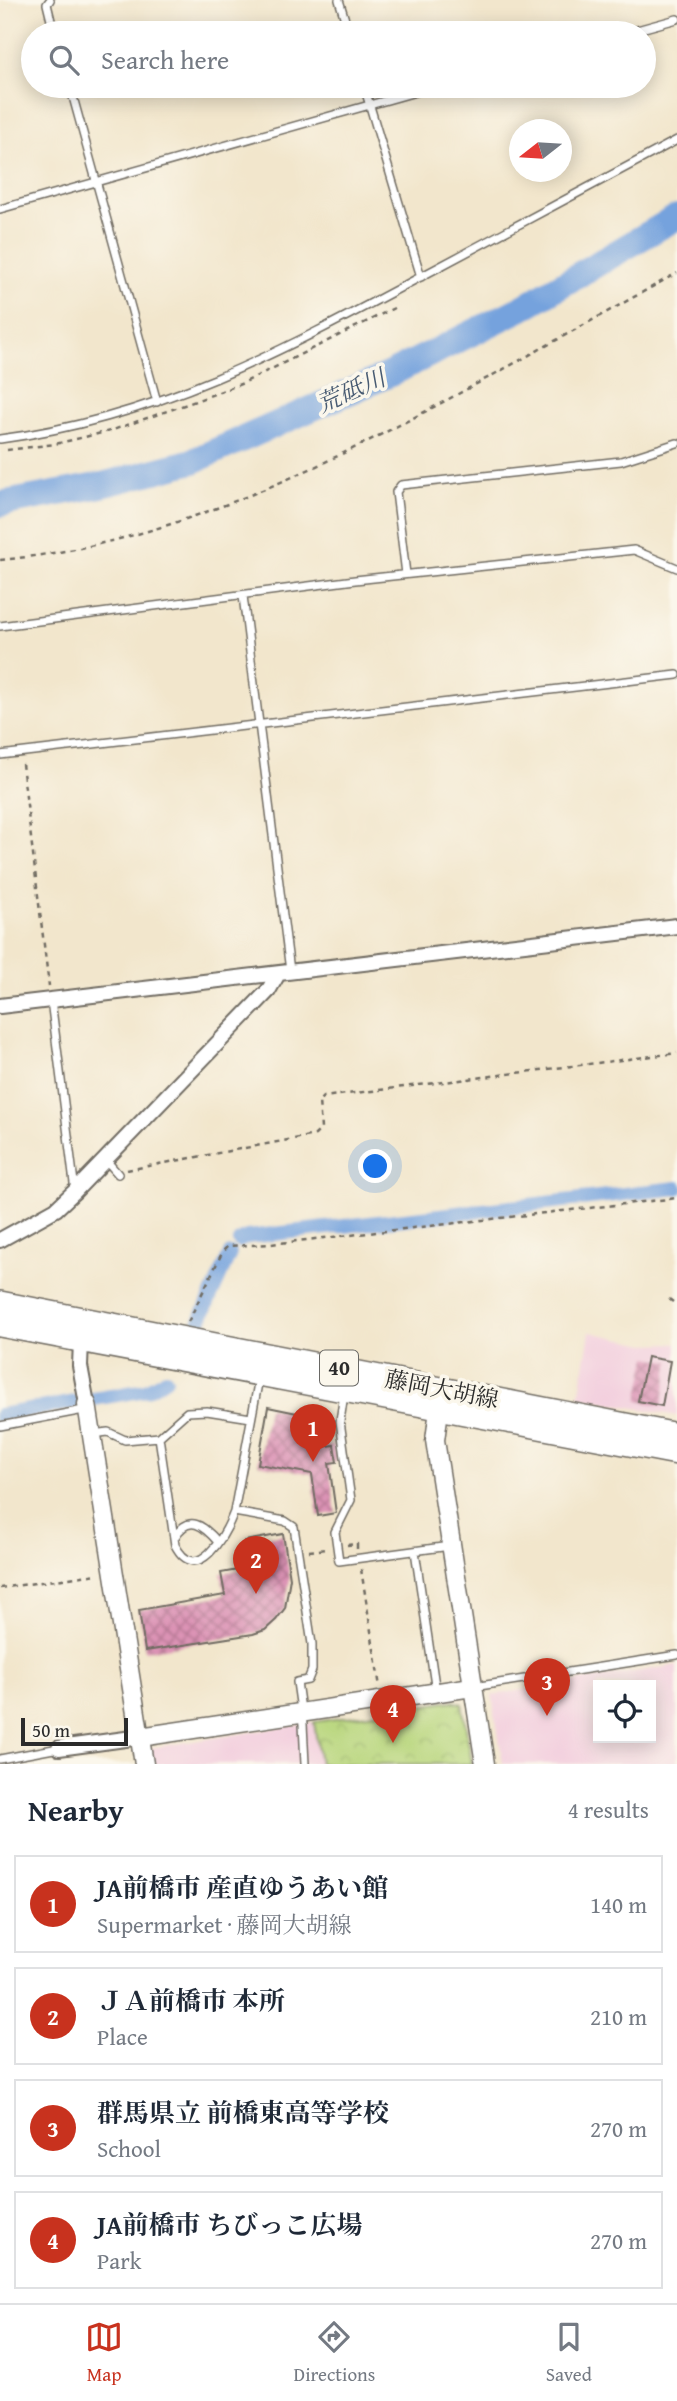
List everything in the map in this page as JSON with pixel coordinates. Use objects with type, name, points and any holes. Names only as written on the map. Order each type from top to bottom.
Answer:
[{"type":"main road","name":"藤岡大胡線","points":[[0,1303],[181,1338],[440,1398],[677,1436]]},
{"type":"main road","name":"藤岡大胡線","points":[[0,1325],[345,1390],[440,1398]]},
{"type":"street","points":[[0,1006],[677,926]]},
{"type":"street","points":[[0,1240],[57,1209],[284,972]]},
{"type":"street","points":[[81,1341],[80,1366],[144,1764]]},
{"type":"street","points":[[440,1398],[435,1440],[485,1764]]},
{"type":"street","points":[[59,1748],[472,1687]]},
{"type":"lane","points":[[50,0],[47,5],[51,21]]},
{"type":"lane","points":[[339,0],[345,21]]},
{"type":"lane","points":[[656,25],[677,19]]},
{"type":"lane","points":[[73,98],[158,402]]},
{"type":"lane","points":[[368,98],[421,277]]},
{"type":"lane","points":[[0,209],[392,98]]},
{"type":"lane","points":[[0,439],[51,432],[158,402],[212,382],[421,277],[677,140]]},
{"type":"lane","points":[[405,574],[396,492],[401,485],[621,461],[677,443]]},
{"type":"lane","points":[[0,626],[405,574],[634,550],[677,568]]},
{"type":"lane","points":[[243,596],[260,724],[284,972]]},
{"type":"lane","points":[[0,755],[677,675]]},
{"type":"lane","points":[[51,1000],[75,1191]]},
{"type":"lane","points":[[106,1160],[118,1174]]},
{"type":"lane","points":[[159,1437],[174,1537],[181,1557],[187,1562],[204,1558],[218,1542],[234,1512],[260,1374]]},
{"type":"lane","points":[[345,1390],[340,1421],[351,1500],[335,1532],[339,1561],[450,1546]]},
{"type":"lane","points":[[0,1426],[87,1403]]},
{"type":"lane","points":[[92,1434],[108,1432],[125,1440],[159,1437],[187,1412],[207,1411],[251,1418]]},
{"type":"lane","points":[[234,1512],[285,1521],[295,1527],[312,1644],[313,1670],[308,1680],[297,1682],[305,1764]]},
{"type":"lane","points":[[174,1537],[180,1528],[189,1524],[199,1525],[218,1542]]},
{"type":"lane","points":[[415,1550],[436,1692]]},
{"type":"lane","points":[[472,1687],[677,1655]]},
{"type":"lane","points":[[0,1759],[59,1748]]},
{"type":"path","points":[[0,560],[125,539],[255,494],[354,450],[677,273]]},
{"type":"path","points":[[21,753],[51,1000]]},
{"type":"path","points":[[118,1174],[142,1167],[315,1135],[321,1129],[319,1101],[323,1097],[677,1053]]},
{"type":"path","points":[[181,1338],[223,1251],[228,1246],[271,1244],[677,1198]]},
{"type":"path","points":[[669,1299],[677,1305]]},
{"type":"path","points":[[299,1553],[357,1544],[382,1700]]},
{"type":"path","points":[[0,1588],[114,1571]]},
{"type":"shaded area","points":[[590,1332],[646,1344],[677,1343],[677,1416],[579,1397]]},
{"type":"shaded area","points":[[677,1665],[677,1764],[503,1764],[492,1695]]},
{"type":"shaded area","points":[[314,1722],[320,1764],[153,1764],[150,1748]]},
{"type":"green space","points":[[453,1701],[462,1704],[472,1764],[320,1764],[314,1722]]},
{"type":"building","points":[[647,1357],[670,1361],[662,1406],[638,1401]]},
{"type":"building","points":[[268,1407],[326,1419],[321,1447],[334,1445],[337,1462],[329,1463],[336,1513],[318,1516],[312,1474],[258,1464]]},
{"type":"building","points":[[283,1534],[290,1578],[285,1608],[265,1630],[145,1651],[139,1610],[225,1595],[221,1573],[249,1568],[244,1541]]},
{"type":"waterway","name":"荒砥川","points":[[0,504],[102,485],[193,461],[390,374],[522,308],[677,217]]},
{"type":"waterway","points":[[239,1241],[247,1237],[677,1188]]},
{"type":"waterway","points":[[199,1323],[230,1254]]},
{"type":"waterway","points":[[0,1415],[146,1390],[166,1379]]},
{"type":"place","name":"JA前橋市 産直ゆうあい館","points":[[313,1462]]},
{"type":"place","name":"ＪＡ前橋市 本所","points":[[256,1594]]},
{"type":"place","name":"群馬県立 前橋東高等学校","points":[[547,1716]]},
{"type":"place","name":"JA前橋市 ちびっこ広場","points":[[393,1743]]}]
